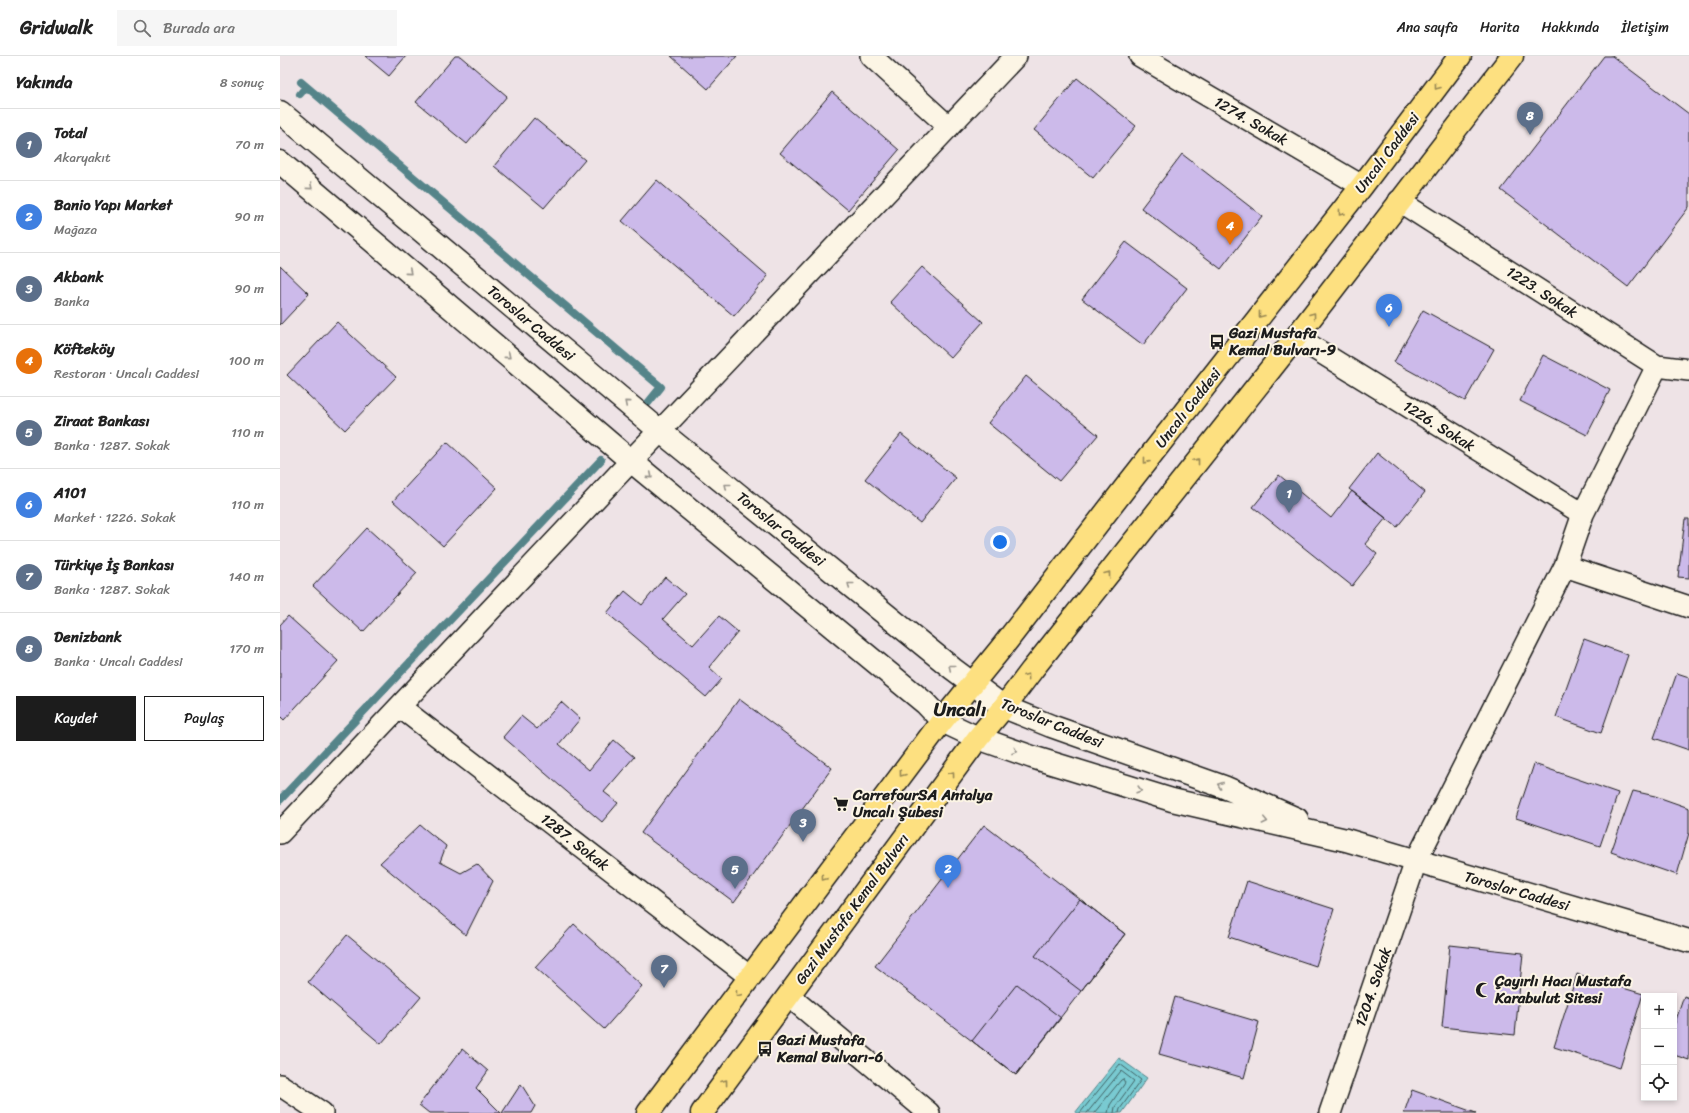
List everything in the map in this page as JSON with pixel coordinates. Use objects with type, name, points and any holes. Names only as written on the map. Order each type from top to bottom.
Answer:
[{"type":"main road","name":"Uncalı Caddesi","points":[[942,721],[1004,646],[1124,488],[1362,186],[1460,56]]},
{"type":"main road","points":[[1004,707],[1036,664],[1296,337],[1399,201],[1512,56]]},
{"type":"main road","name":"Gazi Mustafa Kemal Bulvarı","points":[[702,1113],[978,738],[1004,707]]},
{"type":"main road","points":[[648,1113],[942,721]]},
{"type":"street","points":[[871,56],[949,127]]},
{"type":"street","points":[[280,833],[1016,56]]},
{"type":"street","name":"1274. Sokak","points":[[1140,56],[1362,186]]},
{"type":"street","name":"Toroslar Caddesi","points":[[280,112],[660,431],[972,684],[1004,707],[1051,726],[1224,787],[1346,840]]},
{"type":"street","name":"Toroslar Caddesi","points":[[280,162],[631,461],[925,703],[942,721],[978,738],[1032,757],[1172,800],[1346,840],[1689,941]]},
{"type":"street","name":"1223. Sokak","points":[[1399,201],[1657,366],[1689,370]]},
{"type":"street","name":"1226. Sokak","points":[[1296,337],[1582,514]]},
{"type":"street","name":"1204. Sokak","points":[[1330,1113],[1416,861],[1565,566],[1582,514],[1657,366]]},
{"type":"street","points":[[1565,566],[1689,607]]},
{"type":"street","name":"1287. Sokak","points":[[400,707],[750,977]]},
{"type":"street","points":[[789,996],[929,1113]]},
{"type":"street","points":[[280,1085],[322,1113]]},
{"type":"water","points":[[1119,1058],[1147,1078],[1122,1113],[1075,1113]]},
{"type":"building","points":[[365,56],[406,56],[389,76]]},
{"type":"building","points":[[455,56],[460,56],[507,96],[467,144],[416,102]]},
{"type":"building","points":[[671,56],[737,56],[708,89]]},
{"type":"building","points":[[1604,56],[1612,56],[1689,114],[1689,207],[1628,287],[1501,190]]},
{"type":"building","points":[[1077,78],[1136,126],[1093,178],[1034,130]]},
{"type":"building","points":[[832,92],[899,150],[848,210],[780,153]]},
{"type":"building","points":[[534,118],[585,160],[544,208],[494,166]]},
{"type":"building","points":[[1182,154],[1262,216],[1221,269],[1141,208]]},
{"type":"building","points":[[657,180],[768,276],[734,316],[622,221]]},
{"type":"building","points":[[1126,242],[1187,288],[1143,345],[1082,299]]},
{"type":"building","points":[[280,266],[309,294],[280,325]]},
{"type":"building","points":[[922,267],[983,322],[951,358],[890,302]]},
{"type":"building","points":[[1423,310],[1494,349],[1465,401],[1394,362]]},
{"type":"building","points":[[337,322],[396,377],[345,430],[287,375]]},
{"type":"building","points":[[1543,355],[1610,390],[1587,435],[1520,401]]},
{"type":"building","points":[[1026,376],[1098,435],[1059,481],[988,423]]},
{"type":"building","points":[[901,434],[956,478],[920,523],[865,479]]},
{"type":"building","points":[[447,442],[497,488],[443,546],[393,501]]},
{"type":"building","points":[[1377,453],[1425,492],[1397,527],[1349,489]]},
{"type":"building","points":[[1279,475],[1331,518],[1352,491],[1386,518],[1365,544],[1377,554],[1352,586],[1253,507]]},
{"type":"building","points":[[1685,519],[1689,519],[1689,578],[1678,577]]},
{"type":"building","points":[[367,528],[417,573],[363,632],[313,586]]},
{"type":"building","points":[[665,577],[685,594],[663,619],[693,645],[719,616],[738,632],[709,667],[722,679],[706,697],[607,613],[625,591],[642,605]]},
{"type":"building","points":[[288,616],[338,661],[284,720],[280,716],[280,625]]},
{"type":"building","points":[[1584,639],[1628,655],[1601,733],[1556,717]]},
{"type":"building","points":[[1677,673],[1689,677],[1689,750],[1654,738]]},
{"type":"building","points":[[739,699],[832,768],[734,902],[641,833]]},
{"type":"building","points":[[561,702],[580,719],[559,744],[589,770],[614,740],[634,757],[604,792],[618,803],[602,822],[503,737],[521,716],[537,729]]},
{"type":"building","points":[[1534,764],[1618,793],[1600,846],[1516,818]]},
{"type":"building","points":[[1633,791],[1655,796],[1689,808],[1689,833],[1677,875],[1611,852]]},
{"type":"building","points":[[420,825],[446,846],[440,862],[461,873],[477,864],[493,881],[466,935],[380,863]]},
{"type":"building","points":[[984,825],[1125,934],[1016,1075],[875,966]]},
{"type":"building","points":[[1247,881],[1334,909],[1316,966],[1229,937]]},
{"type":"building","points":[[1080,899],[1125,934],[1081,991],[1035,956]]},
{"type":"building","points":[[574,924],[642,986],[604,1029],[535,967]]},
{"type":"building","points":[[347,935],[421,997],[381,1044],[308,982]]},
{"type":"building","name":"Çayırlı Hacı Mustafa Karabulut Sitesi","points":[[1450,945],[1523,953],[1515,1035],[1442,1027]]},
{"type":"building","points":[[1577,974],[1641,993],[1641,1000],[1620,1068],[1554,1047]]},
{"type":"building","points":[[1017,984],[1061,1018],[1016,1075],[972,1041]]},
{"type":"building","points":[[1684,996],[1689,998],[1689,1060],[1677,1056],[1677,1017]]},
{"type":"building","points":[[1175,997],[1259,1022],[1244,1078],[1159,1054]]},
{"type":"building","points":[[462,1049],[488,1071],[476,1088],[501,1113],[429,1113],[419,1105]]},
{"type":"building","points":[[521,1084],[535,1106],[531,1113],[502,1113]]},
{"type":"building","points":[[1412,1090],[1476,1113],[1404,1113]]},
{"type":"waterway","points":[[301,82],[661,387],[648,403]]},
{"type":"waterway","points":[[300,94],[306,87]]},
{"type":"waterway","points":[[280,800],[601,460]]},
{"type":"place","name":"Denizbank","points":[[1530,135]]},
{"type":"place","name":"Köfteköy","points":[[1230,245]]},
{"type":"place","name":"A101","points":[[1389,327]]},
{"type":"place","name":"Gazi Mustafa Kemal Bulvarı-9","points":[[1217,342]]},
{"type":"place","name":"Total","points":[[1289,513]]},
{"type":"place","name":"CarrefourSA Antalya Uncalı Şubesi","points":[[841,804]]},
{"type":"place","name":"Akbank","points":[[803,842]]},
{"type":"place","name":"Banio Yapı Market","points":[[948,888]]},
{"type":"place","name":"Ziraat Bankası","points":[[735,889]]},
{"type":"place","name":"Türkiye İş Bankası","points":[[664,988]]},
{"type":"place","name":"Çayırlı Hacı Mustafa Karabulut Sitesi","points":[[1483,990]]},
{"type":"place","name":"Gazi Mustafa Kemal Bulvarı-6","points":[[765,1049]]},
{"type":"district","name":"Uncalı","points":[[960,709]]}]
